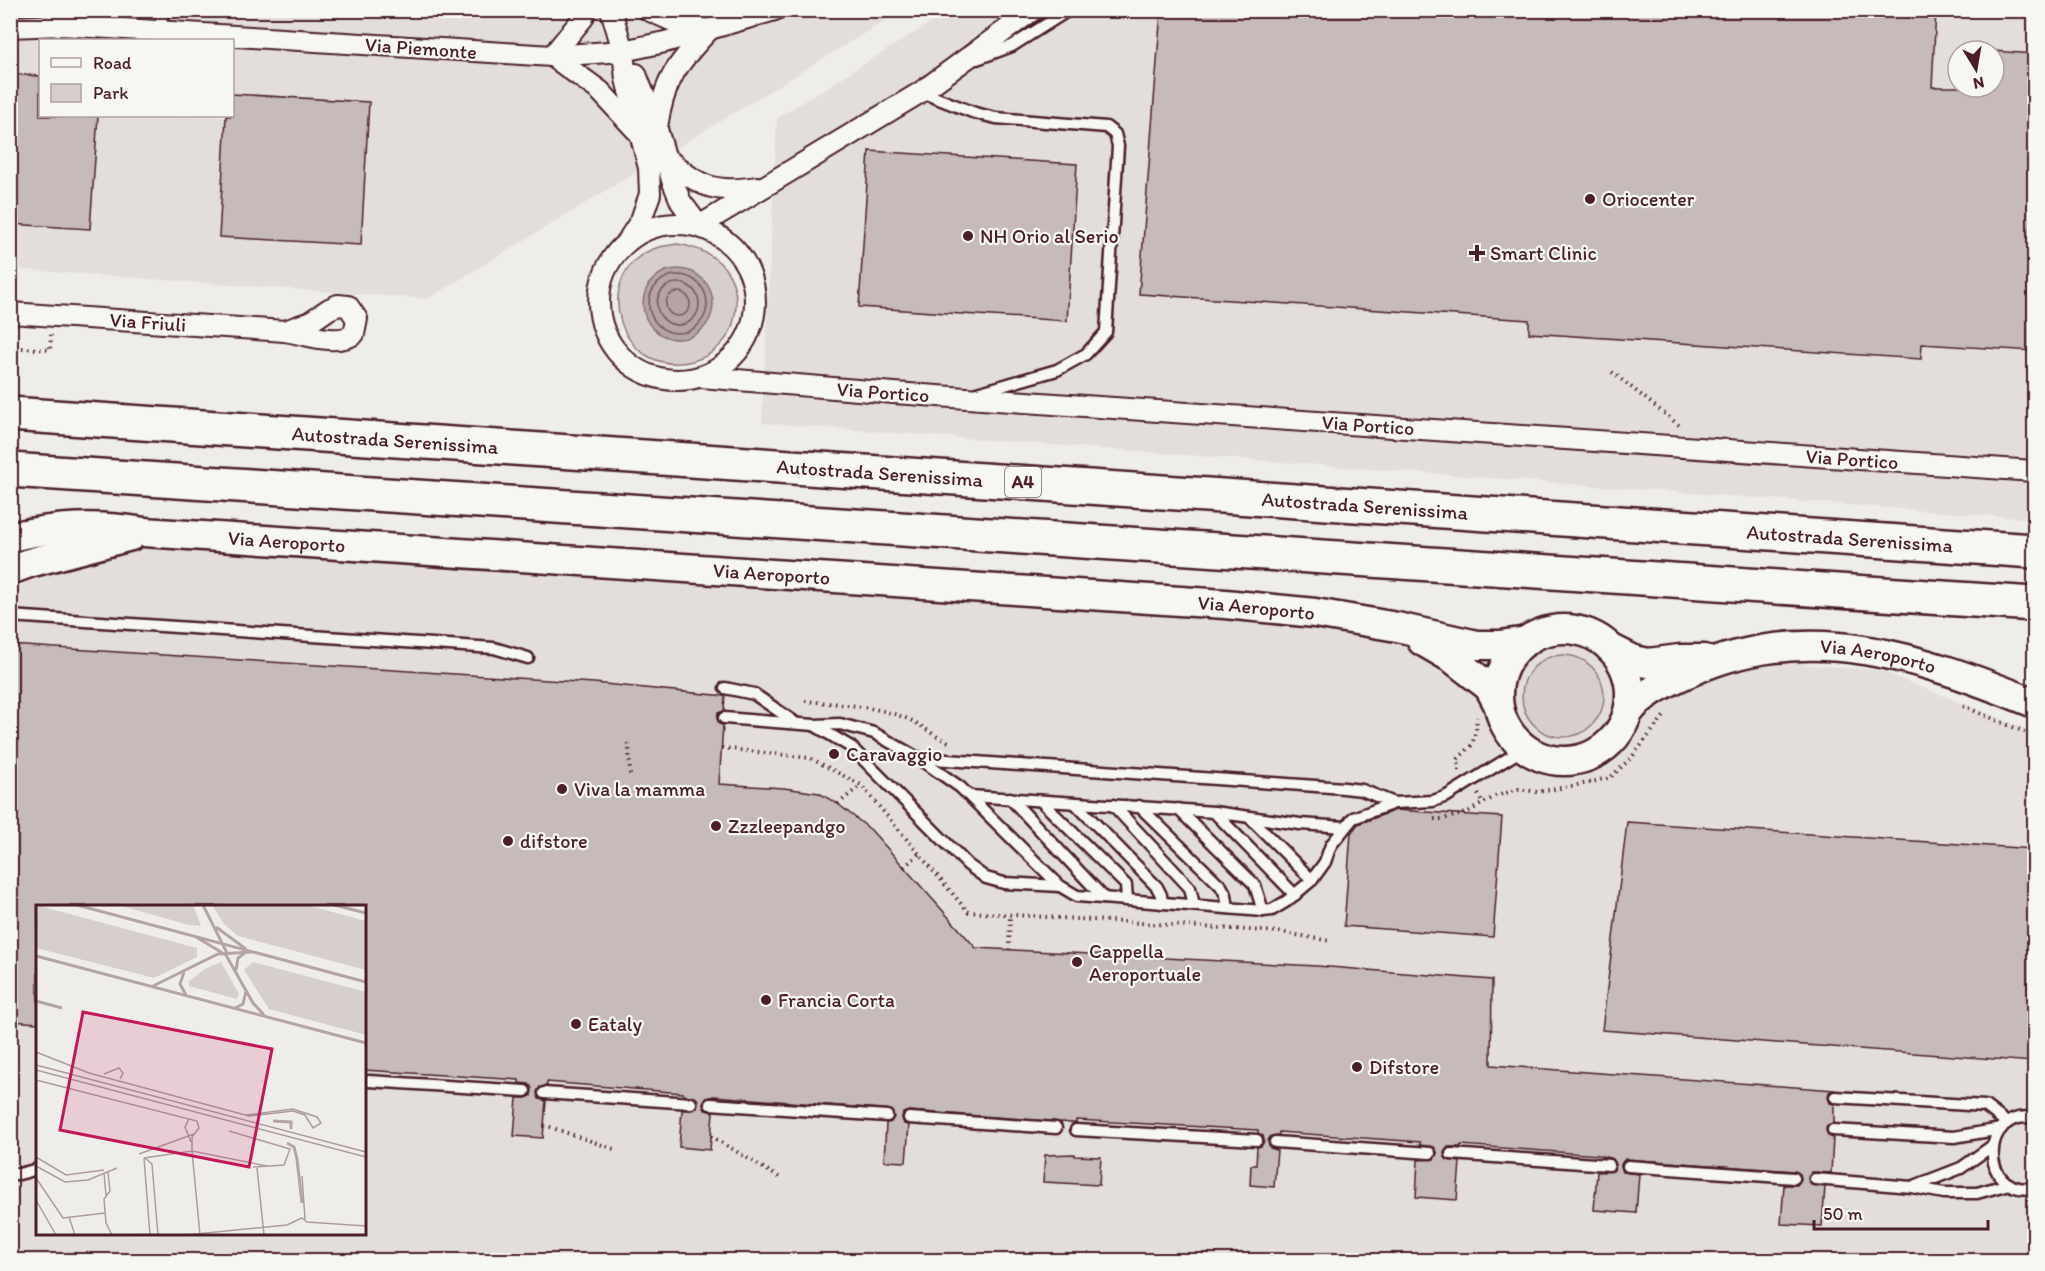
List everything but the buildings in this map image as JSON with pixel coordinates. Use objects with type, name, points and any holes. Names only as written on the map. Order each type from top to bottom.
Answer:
[{"type":"highway","name":"Autostrada Serenissima","points":[[10,414],[2034,551]]},
{"type":"highway","points":[[10,470],[2034,604]]},
{"type":"main road","name":"Via Aeroporto","points":[[17,531],[110,526],[144,532],[1225,604],[1315,613],[1397,627],[1477,645],[1500,645],[1527,640]]},
{"type":"main road","name":"Via Aeroporto","points":[[10,570],[144,532]]},
{"type":"main road","name":"Via Aeroporto","points":[[1397,627],[1453,659],[1475,675],[1489,687],[1498,704]]},
{"type":"main road","points":[[1570,629],[1591,635],[1610,648],[1624,667],[1628,678],[1630,701],[1628,713],[1614,738],[1600,750],[1590,756],[1568,761],[1557,760],[1534,754],[1510,733],[1504,724],[1498,704],[1498,694],[1502,673],[1512,655],[1527,640],[1547,631],[1570,629]]},
{"type":"main road","name":"Via Aeroporto","points":[[1628,713],[1635,702],[1664,683],[1718,659],[1789,645],[1859,649],[1902,656],[1968,676],[2034,703]]},
{"type":"main road","name":"Via Aeroporto","points":[[1610,648],[1634,660],[1648,663],[1680,659],[1718,659]]},
{"type":"street","points":[[586,10],[583,18],[552,56],[600,91],[648,132]]},
{"type":"street","points":[[611,10],[623,51],[626,79],[648,132],[665,158],[681,202],[699,226]]},
{"type":"street","points":[[626,242],[642,231],[660,225],[680,223],[699,226],[712,232],[736,250],[752,277],[755,311],[751,328],[743,345],[732,359],[717,370],[701,377],[676,380],[652,377],[627,363],[608,340],[602,326],[598,301],[602,276],[612,257],[641,220],[650,194],[648,132],[666,85],[688,52],[708,31],[673,21],[648,10]]},
{"type":"street","name":"Via Piemonte","points":[[10,27],[61,25],[552,56],[623,51],[708,31],[775,10]]},
{"type":"street","points":[[699,226],[921,92],[1033,10]]},
{"type":"street","name":"Via Piemonte","points":[[10,14],[61,25]]},
{"type":"street","points":[[665,158],[691,179],[709,187],[732,191],[766,185]]},
{"type":"street","name":"Via Friuli","points":[[10,313],[285,331]]},
{"type":"street","name":"Via Portico","points":[[701,377],[961,398],[2034,471]]},
{"type":"lane","points":[[160,32],[162,10]]},
{"type":"lane","points":[[957,66],[1012,46],[1069,10]]},
{"type":"lane","points":[[921,92],[975,113],[996,118],[1106,127],[1115,134],[1118,146],[1106,332],[1086,354],[1057,370],[961,398]]},
{"type":"lane","points":[[10,616],[494,648],[528,658]]},
{"type":"lane","points":[[726,688],[754,694],[796,723]]},
{"type":"lane","points":[[724,718],[814,725],[840,724],[874,733],[918,758],[960,787],[1060,886],[1077,896],[1263,911],[1272,910],[1312,880],[1325,862],[1331,845],[1353,818],[1394,803],[1433,801],[1447,796],[1525,748]]},
{"type":"lane","points":[[814,725],[843,740],[851,747],[968,865],[986,878],[1004,883],[1060,886]]},
{"type":"lane","points":[[918,758],[1344,788],[1371,793],[1394,803]]},
{"type":"lane","points":[[970,796],[1178,809],[1300,824],[1345,827]]},
{"type":"lane","points":[[1010,798],[1104,898]]},
{"type":"lane","points":[[1041,801],[1126,885],[1127,900]]},
{"type":"lane","points":[[1075,803],[1157,887],[1162,903]]},
{"type":"lane","points":[[1113,805],[1190,888],[1194,905]]},
{"type":"lane","points":[[1139,806],[1221,886],[1226,895],[1228,908]]},
{"type":"lane","points":[[1178,809],[1255,885],[1263,911]]},
{"type":"lane","points":[[1214,812],[1295,895]]},
{"type":"lane","points":[[1248,817],[1312,880]]},
{"type":"lane","points":[[369,1081],[525,1091]]},
{"type":"lane","points":[[544,1093],[691,1103]]},
{"type":"lane","points":[[1835,1097],[1985,1106],[2004,1126]]},
{"type":"lane","points":[[710,1104],[887,1116]]},
{"type":"lane","points":[[909,1118],[1056,1128]]},
{"type":"lane","points":[[1833,1130],[1954,1137],[2004,1126],[2019,1118],[2034,1118]]},
{"type":"lane","points":[[1912,1187],[1961,1168],[1992,1146],[2004,1126]]},
{"type":"lane","points":[[1076,1130],[1257,1140]]},
{"type":"lane","points":[[1275,1142],[1430,1153]]},
{"type":"lane","points":[[1992,1146],[1992,1157],[2000,1177],[2020,1188],[2034,1188]]},
{"type":"lane","points":[[1450,1154],[1608,1165]]},
{"type":"lane","points":[[1628,1166],[1794,1178]]},
{"type":"lane","points":[[10,1174],[36,1170]]},
{"type":"lane","points":[[1815,1179],[1912,1187],[1944,1194],[1977,1193],[2009,1184]]},
{"type":"path","points":[[10,347],[50,350],[51,332],[62,332]]},
{"type":"path","points":[[1612,372],[1676,423]]},
{"type":"path","points":[[805,701],[889,712],[911,720],[935,737],[956,744]]},
{"type":"path","points":[[1953,702],[2034,736]]},
{"type":"path","points":[[1426,819],[1443,819],[1466,813],[1496,796],[1519,789],[1536,792],[1611,777],[1632,757],[1668,709]]},
{"type":"path","points":[[629,743],[630,778]]},
{"type":"path","points":[[838,804],[861,785]]},
{"type":"path","points":[[904,867],[919,854]]},
{"type":"path","points":[[1009,950],[1010,914]]},
{"type":"path","points":[[544,1125],[614,1149]]},
{"type":"path","points":[[711,1136],[780,1178]]},
{"type":"shaded area","points":[[10,11],[901,11],[428,299],[11,269]]},
{"type":"shaded area","points":[[949,11],[2034,11],[2034,519],[762,423],[777,118]]},
{"type":"shaded area","points":[[10,525],[1879,670],[2034,732],[2034,1260],[11,1260]]},
{"type":"green space","points":[[677,244],[706,253],[726,270],[736,294],[736,308],[731,330],[715,350],[699,359],[671,363],[648,356],[631,341],[621,321],[618,299],[623,277],[636,259],[659,247]],"holes":[[[666,271],[709,319],[694,335],[672,339],[648,285]]]},
{"type":"green space","points":[[1563,655],[1579,658],[1592,667],[1601,680],[1604,696],[1601,712],[1592,725],[1579,734],[1563,737],[1547,734],[1534,725],[1525,712],[1522,696],[1525,680],[1534,667],[1547,658]]},
{"type":"water","points":[[678,269],[691,272],[703,279],[710,291],[713,304],[710,317],[703,329],[691,336],[678,339],[665,336],[653,329],[646,317],[643,304],[646,291],[653,279],[665,272]]},
{"type":"place","name":"Oriocenter","points":[[1590,199]]},
{"type":"place","name":"NH Orio al Serio","points":[[968,236]]},
{"type":"place","name":"Smart Clinic","points":[[1477,253]]},
{"type":"place","name":"Caravaggio","points":[[834,754]]},
{"type":"place","name":"Viva la mamma","points":[[562,789]]},
{"type":"place","name":"Zzzleepandgo","points":[[716,826]]},
{"type":"place","name":"difstore","points":[[508,841]]},
{"type":"place","name":"Cappella Aeroportuale","points":[[1077,962]]},
{"type":"place","name":"Francia Corta","points":[[766,1000]]},
{"type":"place","name":"Eataly","points":[[576,1024]]},
{"type":"place","name":"Difstore","points":[[1357,1067]]}]
